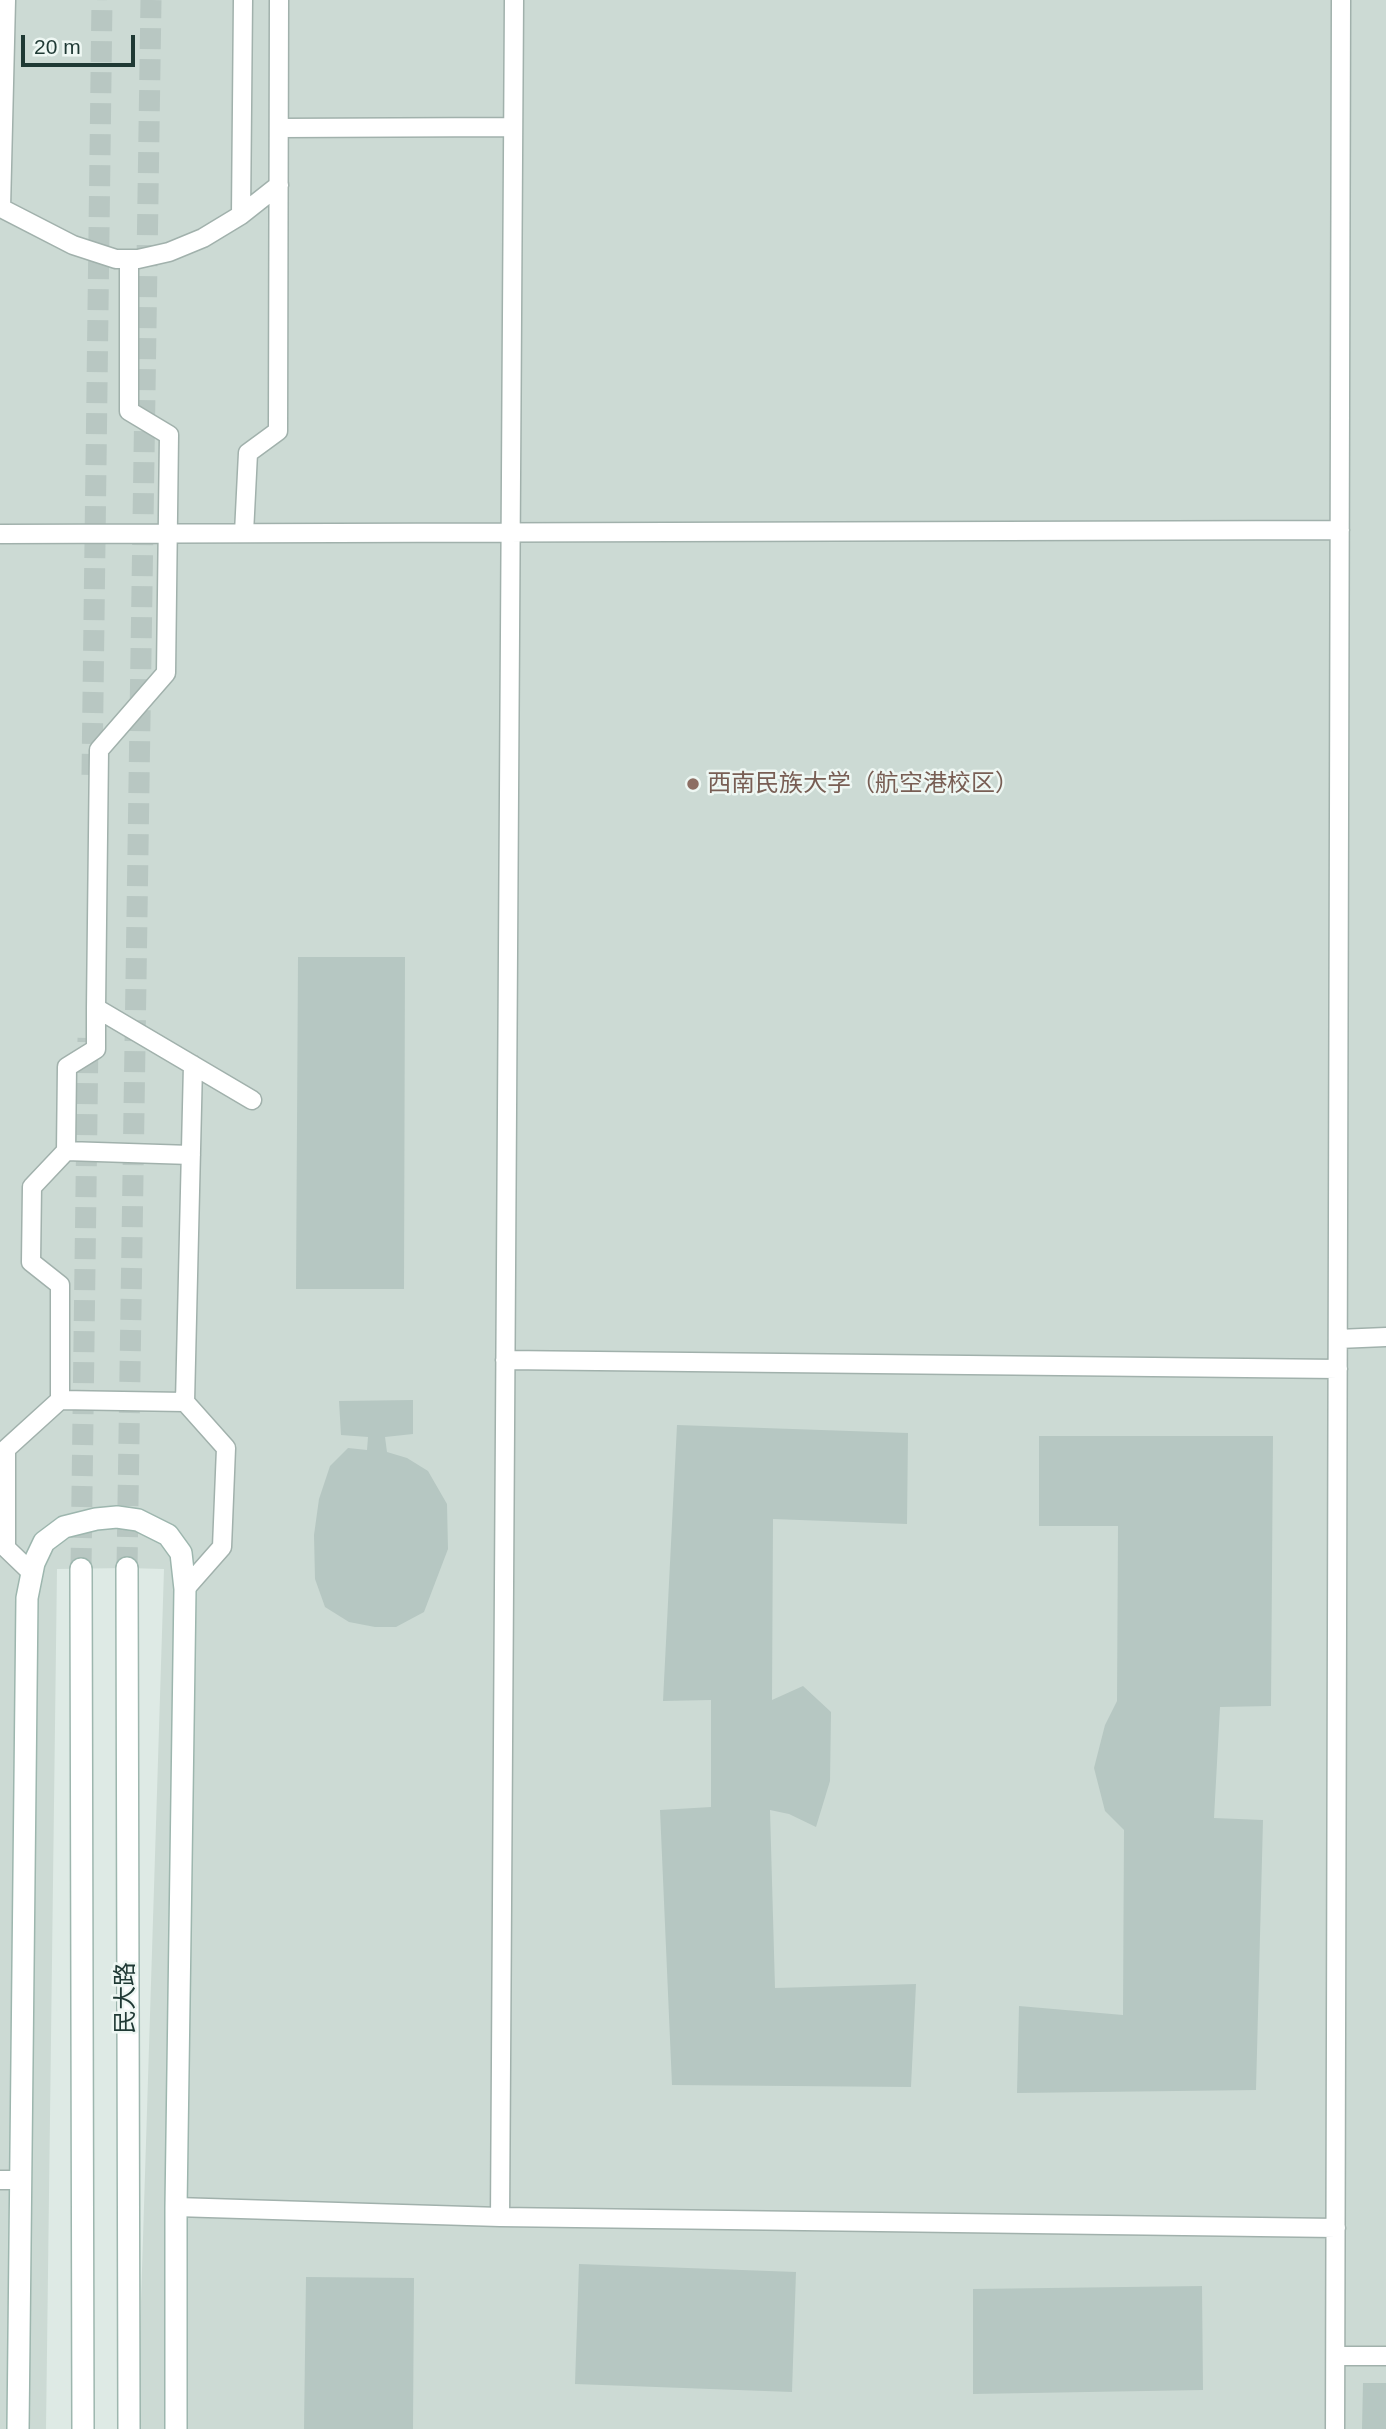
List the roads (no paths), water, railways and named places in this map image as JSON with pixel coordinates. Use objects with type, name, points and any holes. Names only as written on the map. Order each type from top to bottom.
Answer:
[{"type":"street","points":[[18,2429],[10,2180],[27,1598],[32,1573],[44,1542],[64,1527],[117,1517],[138,1520],[168,1535],[181,1553],[185,1589],[176,2207],[176,2429]]},
{"type":"street","name":"民大路","points":[[127,1568],[129,2429]]},
{"type":"street","name":"民大路","points":[[81,1569],[83,2429]]},
{"type":"lane","points":[[6,0],[1,208],[73,245],[116,259],[138,259],[169,252],[203,238],[241,215],[279,185]]},
{"type":"lane","points":[[241,215],[243,0]]},
{"type":"lane","points":[[244,533],[248,453],[278,431],[279,0]]},
{"type":"lane","points":[[500,2217],[514,0]]},
{"type":"lane","points":[[1335,2429],[1341,0]]},
{"type":"lane","points":[[279,128],[513,127]]},
{"type":"lane","points":[[32,1573],[6,1548],[3,1457],[60,1400],[60,1285],[31,1262],[32,1187],[66,1151],[67,1067],[96,1049],[99,750],[166,673],[169,435],[129,411],[129,259]]},
{"type":"lane","points":[[0,534],[1340,530]]},
{"type":"lane","points":[[96,1008],[251,1100]]},
{"type":"lane","points":[[185,1589],[222,1547],[226,1448],[185,1402],[192,1065]]},
{"type":"lane","points":[[66,1151],[191,1155]]},
{"type":"lane","points":[[1338,1339],[1386,1337]]},
{"type":"lane","points":[[505,1360],[1338,1369]]},
{"type":"lane","points":[[60,1400],[185,1402]]},
{"type":"lane","points":[[176,2207],[500,2217],[1336,2228]]},
{"type":"lane","points":[[1336,2356],[1386,2356]]},
{"type":"tunnel","points":[[92,775],[102,0]]},
{"type":"tunnel","points":[[127,1568],[151,0]]},
{"type":"tunnel","points":[[81,1569],[88,1038]]},
{"type":"place","name":"西南民族大学（航空港校区）","points":[[693,784]]}]
